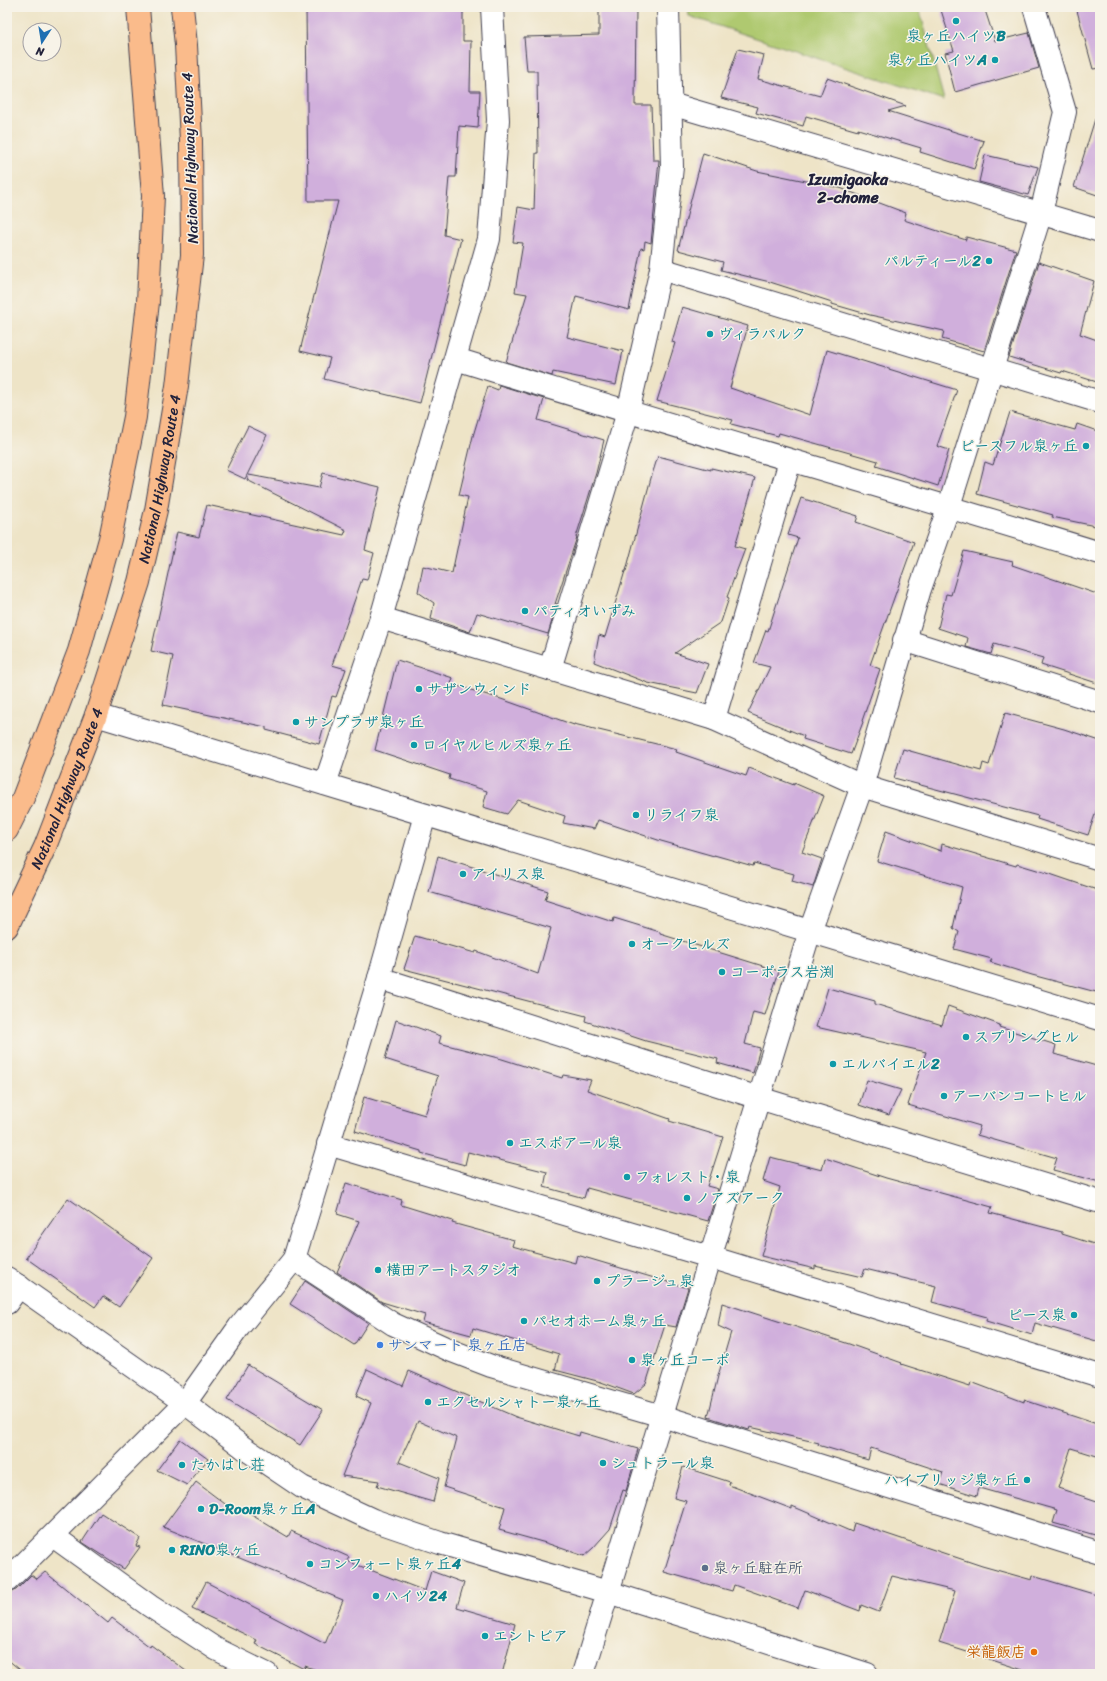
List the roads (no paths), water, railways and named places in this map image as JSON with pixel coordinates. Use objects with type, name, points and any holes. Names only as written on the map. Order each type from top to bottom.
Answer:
[{"type":"highway","points":[[7,830],[23,798],[79,651],[110,539],[135,417],[148,302],[153,196],[138,7]]},
{"type":"highway","name":"National Highway Route 4","points":[[7,927],[45,847],[96,715],[139,582],[156,510],[179,370],[192,255],[191,142],[186,45],[182,7]]},
{"type":"street","points":[[324,784],[382,618],[489,239],[498,120],[492,7]]},
{"type":"street","points":[[550,669],[628,412],[661,269],[672,167],[668,7]]},
{"type":"street","points":[[583,1674],[810,931],[862,786],[904,640],[949,506],[1041,213],[1065,112],[1034,7]]},
{"type":"street","points":[[671,104],[1100,231]]},
{"type":"street","points":[[661,269],[1100,402]]},
{"type":"street","points":[[456,359],[790,461],[949,506],[1100,553]]},
{"type":"street","points":[[714,719],[790,461]]},
{"type":"street","points":[[382,618],[714,719],[862,786],[1100,859]]},
{"type":"street","points":[[904,640],[1100,702]]},
{"type":"street","points":[[96,715],[1100,1019]]},
{"type":"street","points":[[7,1581],[185,1404],[239,1327],[294,1259],[379,978],[425,815]]},
{"type":"street","points":[[379,978],[759,1098],[1100,1202]]},
{"type":"street","points":[[328,1144],[710,1257],[1100,1376]]},
{"type":"street","points":[[294,1259],[393,1324],[452,1352],[491,1366],[662,1416],[1100,1553]]},
{"type":"street","points":[[11,1289],[185,1404],[244,1448],[302,1486],[373,1520],[440,1543],[608,1592],[867,1674]]},
{"type":"street","points":[[53,1536],[150,1606],[216,1649],[267,1674]]},
{"type":"place","name":"泉ヶ丘ハイツB","points":[[956,21]]},
{"type":"place","name":"泉ヶ丘ハイツA","points":[[995,60]]},
{"type":"place","name":"パルティール2","points":[[989,261]]},
{"type":"place","name":"ヴィラパルク","points":[[710,334]]},
{"type":"place","name":"ピースフル泉ヶ丘","points":[[1086,446]]},
{"type":"place","name":"パティオいずみ","points":[[525,611]]},
{"type":"place","name":"サザンウィンド","points":[[419,689]]},
{"type":"place","name":"サンプラザ泉ヶ丘","points":[[296,722]]},
{"type":"place","name":"ロイヤルヒルズ泉ヶ丘","points":[[414,745]]},
{"type":"place","name":"リライフ泉","points":[[636,815]]},
{"type":"place","name":"アイリス泉","points":[[463,874]]},
{"type":"place","name":"オークヒルズ","points":[[632,944]]},
{"type":"place","name":"コーポラス岩渕","points":[[722,972]]},
{"type":"place","name":"スプリングヒル","points":[[966,1037]]},
{"type":"place","name":"エルバイエル2","points":[[833,1064]]},
{"type":"place","name":"アーバンコートヒル","points":[[944,1096]]},
{"type":"place","name":"エスポアール泉","points":[[510,1143]]},
{"type":"place","name":"フォレスト・泉","points":[[627,1177]]},
{"type":"place","name":"ノアズアーク","points":[[687,1198]]},
{"type":"place","name":"横田アートスタジオ","points":[[378,1270]]},
{"type":"place","name":"プラージュ泉","points":[[597,1281]]},
{"type":"place","name":"ピース泉","points":[[1074,1315]]},
{"type":"place","name":"パセオホーム泉ヶ丘","points":[[524,1321]]},
{"type":"place","name":"サンマート 泉ヶ丘店","points":[[380,1345]]},
{"type":"place","name":"泉ヶ丘コーポ","points":[[632,1360]]},
{"type":"place","name":"エクセルシャトー泉ヶ丘","points":[[428,1402]]},
{"type":"place","name":"シュトラール泉","points":[[603,1463]]},
{"type":"place","name":"たかはし荘","points":[[182,1465]]},
{"type":"place","name":"ハイブリッジ泉ヶ丘","points":[[1027,1480]]},
{"type":"place","name":"D-Room泉ヶ丘A","points":[[201,1509]]},
{"type":"place","name":"RINO泉ヶ丘","points":[[172,1550]]},
{"type":"place","name":"コンフォート泉ヶ丘4","points":[[310,1564]]},
{"type":"place","name":"泉ヶ丘駐在所","points":[[705,1568]]},
{"type":"place","name":"ハイツ24","points":[[376,1596]]},
{"type":"place","name":"エントピア","points":[[485,1636]]},
{"type":"place","name":"栄龍飯店","points":[[1034,1652]]},
{"type":"district","name":"Izumigaoka 2-chome","points":[[848,188]]}]
